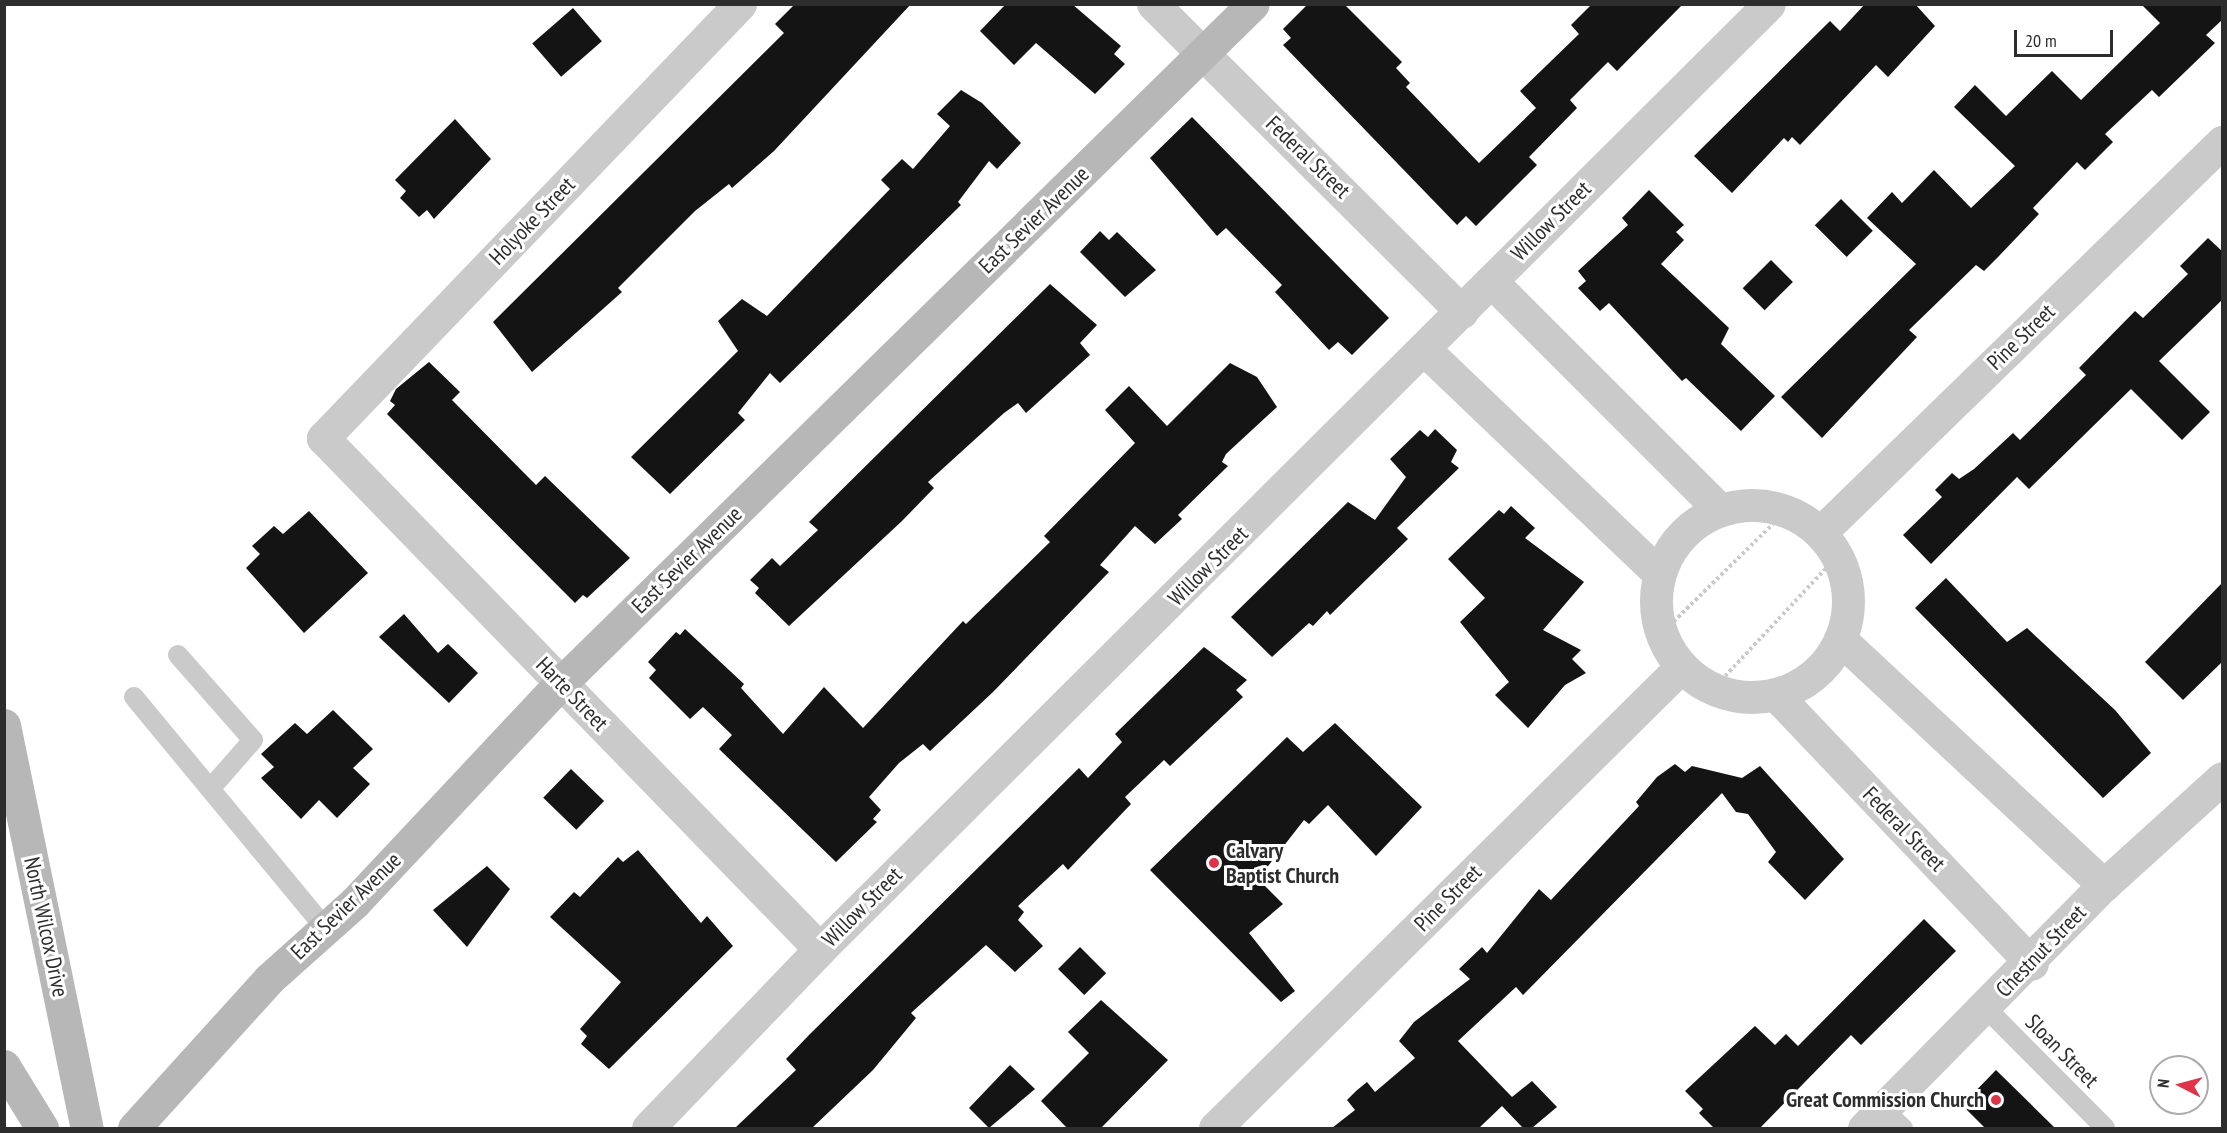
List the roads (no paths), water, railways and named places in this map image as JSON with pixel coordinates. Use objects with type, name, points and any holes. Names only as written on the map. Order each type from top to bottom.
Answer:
[{"type":"street","name":"Holyoke Street","points":[[323,438],[740,4]]},
{"type":"street","name":"Federal Street","points":[[1153,4],[1462,312]]},
{"type":"street","name":"East Sevier Avenue","points":[[134,1128],[269,979],[325,928],[561,683],[1253,4]]},
{"type":"street","name":"Willow Street","points":[[648,1128],[820,949],[1426,351],[1491,281],[1769,4]]},
{"type":"street","name":"Pine Street","points":[[1829,544],[2223,141]]},
{"type":"street","points":[[1491,281],[1719,509]]},
{"type":"street","points":[[1426,351],[1659,574]]},
{"type":"street","name":"Harte Street","points":[[323,438],[820,949]]},
{"type":"street","points":[[1746,504],[1786,511],[1829,544],[1848,611],[1840,639],[1818,670],[1776,695],[1750,698],[1713,689],[1681,668],[1661,634],[1655,607],[1659,574],[1671,547],[1692,524],[1719,509],[1746,504]]},
{"type":"street","points":[[1840,639],[2104,885]]},
{"type":"street","name":"Pine Street","points":[[1215,1128],[1681,668]]},
{"type":"street","name":"Federal Street","points":[[1776,695],[2032,964]]},
{"type":"street","name":"North Wilcox Drive","points":[[4,725],[87,1128]]},
{"type":"street","name":"Chestnut Street","points":[[1883,1122],[1985,1007],[2032,964],[2104,885],[2223,778]]},
{"type":"street","points":[[4,1066],[42,1128]]},
{"type":"street","points":[[5,1090],[13,1128]]},
{"type":"lane","points":[[178,655],[253,740],[210,788]]},
{"type":"lane","points":[[134,697],[325,928]]},
{"type":"lane","name":"Sloan Street","points":[[1985,1007],[2105,1128]]},
{"type":"place","name":"Calvary Baptist Church","points":[[1214,863]]},
{"type":"place","name":"Great Commission Church","points":[[1996,1100]]}]
